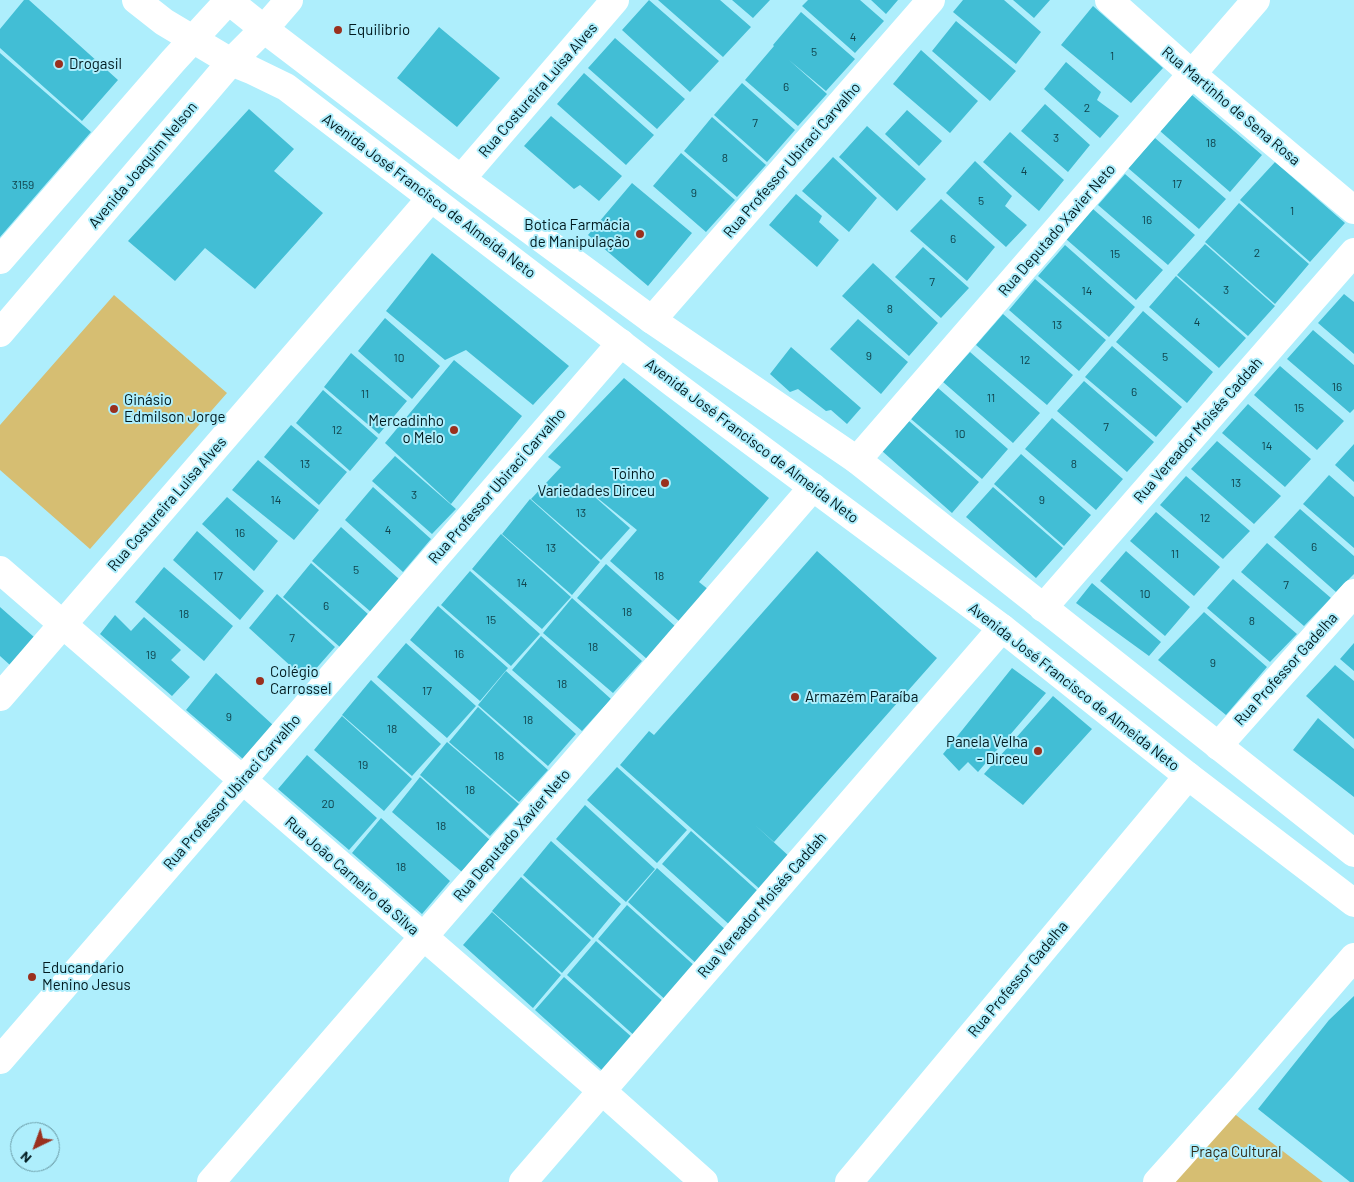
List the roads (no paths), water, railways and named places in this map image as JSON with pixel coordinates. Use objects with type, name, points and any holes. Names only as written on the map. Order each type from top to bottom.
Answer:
[{"type":"street","name":"Avenida José Francisco de Almeida Neto","points":[[136,0],[164,22],[192,40],[231,62],[286,87],[674,384],[1002,628],[1188,776],[1354,903]]},
{"type":"street","points":[[0,260],[229,0],[264,29],[461,179],[652,320],[858,460],[1354,853]]},
{"type":"street","name":"Avenida Joaquim Nelson","points":[[0,333],[231,62],[264,29],[289,0]]},
{"type":"street","name":"Rua Costureira Luisa Alves","points":[[461,179],[615,0]]},
{"type":"street","name":"Rua Professor Ubiraci Carvalho","points":[[652,320],[931,0]]},
{"type":"street","name":"Rua Martinho de Sena Rosa","points":[[1109,0],[1192,74],[1354,210]]},
{"type":"street","name":"Rua Deputado Xavier Neto","points":[[858,460],[1256,0]]},
{"type":"street","name":"Rua Costureira Luisa Alves","points":[[0,697],[431,198]]},
{"type":"street","name":"Rua Vereador Moisés Caddah","points":[[1043,608],[1354,252]]},
{"type":"street","name":"Rua Professor Ubiraci Carvalho","points":[[0,1060],[621,343]]},
{"type":"street","name":"Rua Deputado Xavier Neto","points":[[211,1182],[813,487]]},
{"type":"street","name":"Rua João Carneiro da Silva","points":[[0,570],[602,1091],[704,1182]]},
{"type":"street","name":"Rua Professor Gadelha","points":[[1218,746],[1354,593]]},
{"type":"street","name":"Rua Vereador Moisés Caddah","points":[[523,1182],[1002,628]]},
{"type":"street","name":"Rua Professor Gadelha","points":[[849,1182],[1188,776]]},
{"type":"street","points":[[1157,1182],[1354,957]]},
{"type":"place","name":"Equilibrio","points":[[338,30]]},
{"type":"place","name":"Drogasil","points":[[59,64]]},
{"type":"place","name":"Botica Farmácia de Manipulação","points":[[640,234]]},
{"type":"place","name":"Ginásio Edmilson Jorge","points":[[114,409]]},
{"type":"place","name":"Mercadinho o Melo","points":[[454,430]]},
{"type":"place","name":"Toinho Variedades Dirceu","points":[[665,483]]},
{"type":"place","name":"Colégio Carrossel","points":[[260,681]]},
{"type":"place","name":"Armazém Paraíba","points":[[795,697]]},
{"type":"place","name":"Panela Velha - Dirceu","points":[[1038,751]]},
{"type":"place","name":"Educandario Menino Jesus","points":[[32,977]]},
{"type":"park label","name":"Praça Cultural","points":[[1236,1152]]}]
